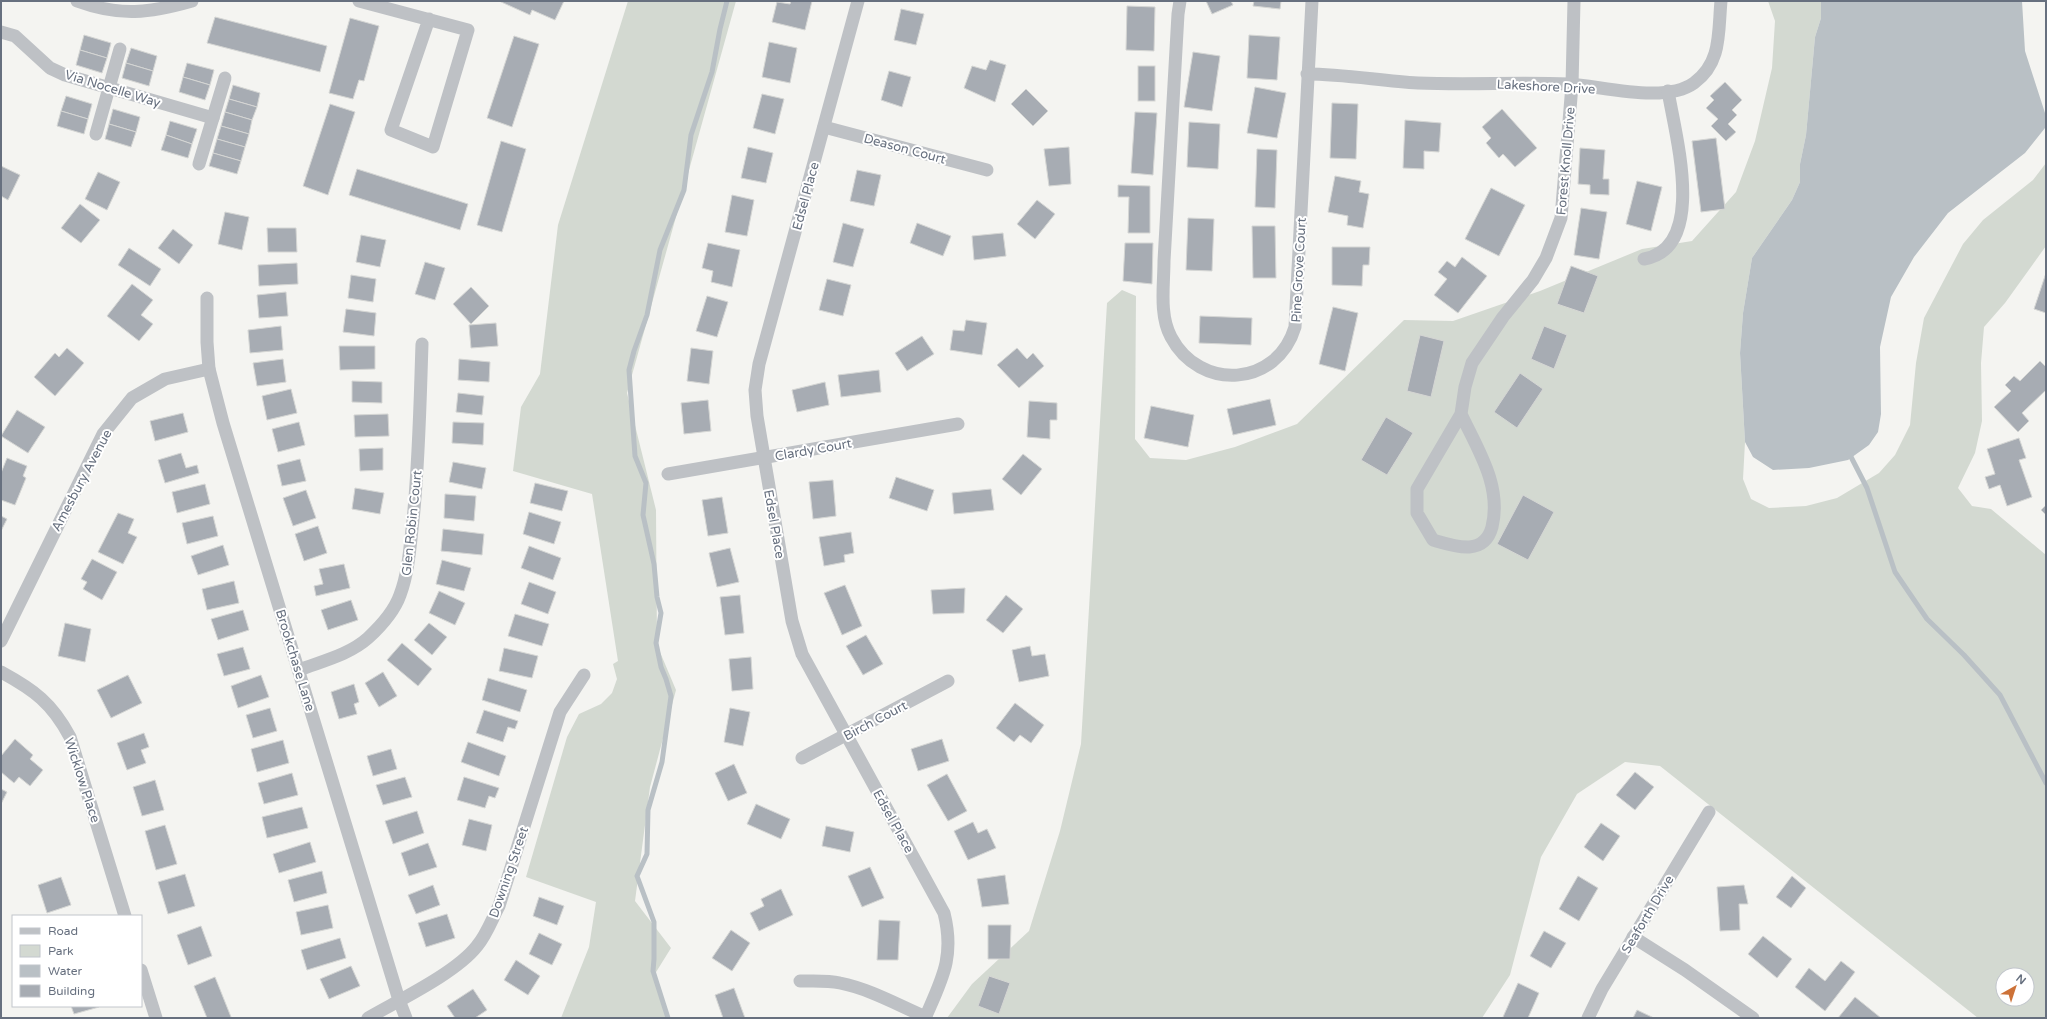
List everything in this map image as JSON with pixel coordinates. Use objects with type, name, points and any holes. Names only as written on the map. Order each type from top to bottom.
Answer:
[{"type":"street","points":[[77,1],[118,13],[160,10],[192,1]]},
{"type":"street","points":[[359,1],[429,19],[468,30],[433,147],[391,130],[429,19]]},
{"type":"street","name":"Edsel Place","points":[[858,1],[759,364],[756,396],[764,458],[792,621],[802,654],[944,913],[949,946],[946,969],[926,1017]]},
{"type":"street","name":"Pine Grove Court","points":[[1180,1],[1178,14],[1163,301],[1170,336],[1178,348],[1198,365],[1220,374],[1245,375],[1257,372],[1272,363],[1291,341],[1295,327],[1312,1]]},
{"type":"street","name":"Forest Knoll Drive","points":[[1461,414],[1484,462],[1494,489],[1495,513],[1489,536],[1476,546],[1456,547],[1433,540],[1417,513],[1417,489],[1461,414],[1465,387],[1472,363],[1546,258],[1561,218],[1572,85],[1574,1]]},
{"type":"street","name":"Lakeshore Drive","points":[[1307,74],[1335,74],[1420,83],[1572,85],[1628,91],[1668,91],[1692,84],[1706,72],[1714,58],[1718,43],[1721,1]]},
{"type":"street","name":"Via Nocelle Way","points":[[1,32],[15,36],[50,68],[65,75],[213,118]]},
{"type":"street","points":[[96,134],[120,49]]},
{"type":"street","points":[[199,164],[224,78]]},
{"type":"street","points":[[1644,259],[1654,257],[1663,252],[1673,240],[1680,225],[1683,205],[1682,176],[1668,91]]},
{"type":"street","name":"Deason Court","points":[[824,127],[987,170]]},
{"type":"street","name":"Brookchase Lane","points":[[207,298],[207,342],[209,370],[223,423],[399,1000],[406,1018]]},
{"type":"street","name":"Glen Robin Court","points":[[299,670],[347,651],[367,639],[392,612],[400,596],[406,579],[414,508],[418,462],[422,344]]},
{"type":"street","name":"Amesbury Avenue","points":[[1,641],[102,434],[132,398],[165,379],[209,370]]},
{"type":"street","name":"Clardy Court","points":[[668,474],[958,424]]},
{"type":"street","name":"Wicklow Place","points":[[1,672],[28,687],[46,701],[60,718],[70,737],[124,915]]},
{"type":"street","name":"Downing Street","points":[[368,1018],[431,982],[465,958],[484,936],[499,906],[560,712],[584,675]]},
{"type":"street","name":"Birch Court","points":[[802,758],[948,681]]},
{"type":"street","name":"Seaforth Drive","points":[[1588,1018],[1602,989],[1709,812]]},
{"type":"street","points":[[1633,937],[1685,970],[1753,1018]]},
{"type":"street","points":[[142,973],[156,1018]]},
{"type":"street","points":[[800,981],[823,980],[841,983],[868,992],[926,1017]]},
{"type":"green space","points":[[628,1],[736,1],[627,393],[656,510],[657,645],[676,690],[650,787],[635,901],[671,948],[653,977],[667,1018],[561,1018],[589,947],[596,902],[526,877],[567,737],[579,714],[601,704],[612,693],[617,679],[613,664],[618,661],[592,494],[513,471],[521,407],[540,374],[558,225]]},
{"type":"green space","points":[[1768,1],[1821,1],[1821,18],[1815,37],[1806,135],[1800,164],[1800,182],[1792,200],[1752,258],[1743,313],[1740,353],[1745,442],[1743,479],[1751,499],[1769,508],[1806,506],[1837,498],[1879,473],[1895,455],[1910,425],[1916,363],[1924,318],[1963,244],[1983,220],[2033,180],[2046,163],[2046,246],[2005,303],[1984,327],[1981,363],[1982,421],[1975,453],[1958,488],[1972,506],[1991,509],[2046,555],[2046,1018],[1978,1018],[1660,766],[1625,762],[1577,794],[1541,857],[1510,975],[1482,1018],[947,1018],[972,984],[1029,931],[1060,831],[1081,744],[1107,303],[1122,290],[1136,296],[1135,439],[1150,458],[1186,460],[1235,447],[1297,424],[1404,320],[1453,321],[1540,291],[1642,249],[1692,241],[1736,192],[1755,141],[1772,68],[1775,21]]},
{"type":"water","points":[[1821,1],[2022,1],[2025,51],[2045,113],[2045,128],[2025,153],[1948,213],[1914,257],[1891,297],[1880,347],[1881,414],[1878,432],[1869,445],[1848,460],[1809,468],[1773,470],[1753,457],[1745,442],[1740,353],[1743,313],[1752,258],[1792,200],[1800,182],[1800,164],[1806,135],[1815,37],[1821,18]]},
{"type":"building","points":[[499,1],[564,1],[555,20],[532,10],[530,15]]},
{"type":"building","points":[[791,1],[812,1],[805,30],[772,22],[777,2],[790,4]]},
{"type":"building","points":[[1206,1],[1231,1],[1233,5],[1212,14]]},
{"type":"building","points":[[1254,1],[1281,1],[1280,9],[1253,6]]},
{"type":"building","points":[[1127,6],[1155,7],[1154,51],[1126,50]]},
{"type":"building","points":[[901,9],[924,14],[916,45],[894,40]]},
{"type":"building","points":[[215,17],[327,46],[320,72],[207,43]]},
{"type":"building","points":[[350,18],[379,26],[364,81],[359,80],[353,99],[329,93]]},
{"type":"building","points":[[84,35],[111,43],[107,58],[80,50]]},
{"type":"building","points":[[1249,35],[1280,37],[1277,80],[1247,78]]},
{"type":"building","points":[[514,36],[539,44],[512,127],[487,118]]},
{"type":"building","points":[[769,42],[797,48],[790,83],[762,77]]},
{"type":"building","points":[[131,48],[157,56],[153,71],[126,63]]},
{"type":"building","points":[[80,50],[107,58],[102,73],[76,65]]},
{"type":"building","points":[[1193,52],[1220,56],[1212,111],[1184,107]]},
{"type":"building","points":[[990,60],[1006,65],[995,102],[964,88],[972,66],[986,70]]},
{"type":"building","points":[[126,63],[153,71],[149,86],[122,78]]},
{"type":"building","points":[[187,63],[214,70],[210,85],[183,77]]},
{"type":"building","points":[[1138,66],[1155,66],[1155,101],[1138,101]]},
{"type":"building","points":[[889,71],[911,77],[902,107],[881,100]]},
{"type":"building","points":[[183,77],[210,85],[205,100],[179,92]]},
{"type":"building","points":[[1725,82],[1742,100],[1732,110],[1737,115],[1728,124],[1736,132],[1726,141],[1711,126],[1718,119],[1706,108],[1714,100],[1710,96]]},
{"type":"building","points":[[233,85],[260,93],[257,107],[229,99]]},
{"type":"building","points":[[1255,87],[1286,93],[1277,138],[1247,133]]},
{"type":"building","points":[[1026,89],[1048,111],[1033,126],[1011,104]]},
{"type":"building","points":[[762,94],[784,99],[775,134],[753,128]]},
{"type":"building","points":[[66,96],[92,104],[88,119],[61,111]]},
{"type":"building","points":[[229,99],[257,107],[252,120],[225,112]]},
{"type":"building","points":[[1332,103],[1358,104],[1356,159],[1330,158]]},
{"type":"building","points":[[330,104],[355,112],[328,195],[303,186]]},
{"type":"building","points":[[113,109],[140,117],[136,132],[109,124]]},
{"type":"building","points":[[1502,109],[1537,148],[1515,167],[1503,154],[1499,158],[1486,143],[1491,138],[1482,127]]},
{"type":"building","points":[[61,111],[88,119],[84,134],[57,126]]},
{"type":"building","points":[[225,112],[252,120],[249,134],[221,126]]},
{"type":"building","points":[[1135,112],[1157,113],[1153,175],[1131,173]]},
{"type":"building","points":[[1405,120],[1441,123],[1439,152],[1424,151],[1424,169],[1403,168]]},
{"type":"building","points":[[170,121],[197,129],[192,144],[166,135]]},
{"type":"building","points":[[1189,122],[1220,124],[1218,169],[1187,167]]},
{"type":"building","points":[[109,124],[136,132],[131,147],[105,139]]},
{"type":"building","points":[[221,126],[249,134],[245,147],[217,139]]},
{"type":"building","points":[[166,135],[192,144],[188,158],[161,150]]},
{"type":"building","points":[[1716,138],[1725,209],[1701,212],[1692,141]]},
{"type":"building","points":[[217,139],[245,147],[241,161],[213,153]]},
{"type":"building","points":[[501,141],[526,149],[502,232],[477,225]]},
{"type":"building","points":[[748,147],[773,153],[766,183],[741,178]]},
{"type":"building","points":[[1069,147],[1071,184],[1049,186],[1044,149]]},
{"type":"building","points":[[1580,148],[1605,150],[1603,179],[1609,179],[1609,195],[1590,194],[1590,185],[1578,184]]},
{"type":"building","points":[[1257,149],[1277,150],[1275,208],[1255,207]]},
{"type":"building","points":[[213,153],[241,161],[237,174],[209,166]]},
{"type":"building","points":[[1,166],[20,175],[8,200],[1,196]]},
{"type":"building","points":[[357,169],[468,204],[460,230],[349,195]]},
{"type":"building","points":[[857,170],[881,175],[874,206],[850,201]]},
{"type":"building","points":[[98,172],[120,182],[107,210],[85,199]]},
{"type":"building","points":[[1335,176],[1361,181],[1359,192],[1369,194],[1363,228],[1347,225],[1348,216],[1328,212]]},
{"type":"building","points":[[1637,181],[1662,187],[1651,231],[1626,224]]},
{"type":"building","points":[[1118,185],[1150,186],[1150,233],[1128,233],[1129,197],[1118,197]]},
{"type":"building","points":[[1491,188],[1525,205],[1499,256],[1465,239]]},
{"type":"building","points":[[732,195],[754,200],[747,236],[725,232]]},
{"type":"building","points":[[1037,200],[1055,214],[1035,239],[1017,224]]},
{"type":"building","points":[[80,204],[100,220],[81,243],[61,228]]},
{"type":"building","points":[[1581,208],[1607,212],[1599,259],[1574,255]]},
{"type":"building","points":[[225,212],[249,217],[242,250],[218,244]]},
{"type":"building","points":[[1188,218],[1214,219],[1212,271],[1186,270]]},
{"type":"building","points":[[843,223],[864,229],[853,267],[833,262]]},
{"type":"building","points":[[917,223],[951,236],[943,256],[910,243]]},
{"type":"building","points":[[1252,226],[1275,226],[1276,278],[1253,278]]},
{"type":"building","points":[[267,228],[296,228],[297,252],[268,252]]},
{"type":"building","points":[[173,229],[193,245],[179,264],[158,248]]},
{"type":"building","points":[[1003,233],[1006,256],[974,260],[972,236]]},
{"type":"building","points":[[361,235],[386,240],[380,267],[356,262]]},
{"type":"building","points":[[708,243],[740,250],[732,287],[711,282],[713,271],[702,268]]},
{"type":"building","points":[[1125,243],[1153,243],[1152,284],[1123,281]]},
{"type":"building","points":[[1332,247],[1370,247],[1369,265],[1363,265],[1362,286],[1332,285]]},
{"type":"building","points":[[129,248],[161,269],[150,286],[118,265]]},
{"type":"building","points":[[1462,257],[1487,276],[1458,313],[1434,295],[1447,279],[1438,272],[1447,261],[1455,267]]},
{"type":"building","points":[[425,262],[445,268],[435,300],[415,294]]},
{"type":"building","points":[[297,263],[298,284],[259,286],[258,265]]},
{"type":"building","points":[[1571,266],[1598,276],[1584,313],[1557,304]]},
{"type":"building","points":[[2046,273],[2046,313],[2034,309]]},
{"type":"building","points":[[351,275],[376,279],[373,302],[348,298]]},
{"type":"building","points":[[827,279],[851,285],[843,316],[819,310]]},
{"type":"building","points":[[132,284],[153,300],[141,315],[153,324],[139,341],[107,316]]},
{"type":"building","points":[[471,287],[489,306],[471,324],[453,304]]},
{"type":"building","points":[[286,292],[288,316],[259,318],[257,295]]},
{"type":"building","points":[[707,296],[728,302],[717,337],[696,331]]},
{"type":"building","points":[[1333,307],[1358,313],[1345,371],[1319,364]]},
{"type":"building","points":[[346,309],[376,313],[374,336],[343,332]]},
{"type":"building","points":[[1200,316],[1252,318],[1251,345],[1199,343]]},
{"type":"building","points":[[966,320],[987,323],[982,355],[950,350],[953,330],[964,331]]},
{"type":"building","points":[[496,323],[498,346],[471,348],[469,325]]},
{"type":"building","points":[[281,326],[283,350],[250,353],[248,330]]},
{"type":"building","points":[[1544,326],[1567,335],[1554,369],[1531,359]]},
{"type":"building","points":[[1420,335],[1444,341],[1431,397],[1407,391]]},
{"type":"building","points":[[922,336],[934,354],[907,371],[895,353]]},
{"type":"building","points":[[339,346],[375,346],[375,369],[340,370]]},
{"type":"building","points":[[67,348],[84,363],[55,396],[34,377],[55,353],[59,357]]},
{"type":"building","points":[[691,348],[713,351],[709,384],[687,381]]},
{"type":"building","points":[[1017,348],[1027,359],[1033,353],[1044,366],[1019,388],[997,365]]},
{"type":"building","points":[[283,359],[286,382],[257,386],[253,363]]},
{"type":"building","points":[[459,359],[490,362],[489,382],[458,380]]},
{"type":"building","points":[[2040,361],[2046,367],[2046,390],[2022,413],[2029,421],[2018,432],[1994,407],[2011,391],[2005,385],[2014,376],[2020,381]]},
{"type":"building","points":[[879,370],[881,392],[841,397],[838,375]]},
{"type":"building","points":[[1520,373],[1543,389],[1517,428],[1494,412]]},
{"type":"building","points":[[352,381],[382,382],[382,403],[352,402]]},
{"type":"building","points":[[825,382],[829,405],[797,412],[792,390]]},
{"type":"building","points":[[291,389],[297,413],[267,420],[262,396]]},
{"type":"building","points":[[458,393],[484,396],[482,415],[456,412]]},
{"type":"building","points":[[1270,399],[1276,425],[1233,435],[1227,409]]},
{"type":"building","points":[[708,400],[711,431],[684,434],[681,403]]},
{"type":"building","points":[[1029,401],[1057,403],[1057,420],[1050,420],[1050,439],[1027,437]]},
{"type":"building","points":[[1151,406],[1194,415],[1188,447],[1144,438]]},
{"type":"building","points":[[17,410],[45,427],[28,453],[1,436]]},
{"type":"building","points":[[183,413],[188,432],[155,441],[150,421]]},
{"type":"building","points":[[388,414],[389,436],[355,437],[354,415]]},
{"type":"building","points":[[1386,417],[1413,433],[1387,475],[1361,460]]},
{"type":"building","points":[[299,422],[305,445],[278,452],[272,429]]},
{"type":"building","points":[[453,422],[484,423],[483,445],[452,443]]},
{"type":"building","points":[[2019,438],[2026,458],[2019,460],[2032,497],[2007,506],[2000,485],[1989,489],[1985,477],[1995,474],[1987,449]]},
{"type":"building","points":[[383,448],[383,470],[360,471],[359,449]]},
{"type":"building","points":[[181,453],[186,468],[197,465],[199,473],[165,483],[158,460]]},
{"type":"building","points":[[1023,454],[1042,469],[1021,495],[1002,479]]},
{"type":"building","points":[[7,458],[27,466],[23,476],[26,478],[15,505],[1,500],[1,473]]},
{"type":"building","points":[[300,459],[306,481],[282,486],[277,465]]},
{"type":"building","points":[[453,462],[486,468],[482,489],[449,482]]},
{"type":"building","points":[[896,477],[934,490],[927,511],[889,498]]},
{"type":"building","points":[[833,480],[836,516],[813,519],[809,482]]},
{"type":"building","points":[[535,483],[568,491],[562,511],[530,503]]},
{"type":"building","points":[[205,484],[210,504],[177,513],[172,492]]},
{"type":"building","points":[[355,488],[384,493],[380,514],[352,509]]},
{"type":"building","points":[[991,489],[994,510],[954,514],[952,493]]},
{"type":"building","points":[[306,490],[316,518],[293,526],[283,498]]},
{"type":"building","points":[[445,494],[476,496],[474,521],[444,518]]},
{"type":"building","points":[[1523,495],[1554,512],[1528,560],[1497,544]]},
{"type":"building","points":[[722,497],[728,533],[708,536],[702,500]]},
{"type":"building","points":[[2046,505],[2046,515],[2041,510]]},
{"type":"building","points":[[529,512],[561,522],[554,544],[523,534]]},
{"type":"building","points":[[118,513],[134,519],[128,533],[137,537],[123,564],[98,552]]},
{"type":"building","points":[[1,516],[7,519],[1,531]]},
{"type":"building","points":[[213,516],[218,536],[187,544],[182,523]]},
{"type":"building","points":[[318,526],[327,553],[304,561],[295,534]]},
{"type":"building","points":[[443,529],[484,534],[482,555],[441,551]]},
{"type":"building","points":[[851,532],[854,553],[844,555],[845,562],[824,566],[819,537]]},
{"type":"building","points":[[223,545],[229,565],[198,575],[191,556]]},
{"type":"building","points":[[529,546],[561,558],[553,580],[521,568]]},
{"type":"building","points":[[730,548],[739,582],[717,587],[709,553]]},
{"type":"building","points":[[92,559],[117,572],[102,600],[83,589],[87,582],[81,579]]},
{"type":"building","points":[[442,560],[471,568],[464,591],[436,584]]},
{"type":"building","points":[[344,564],[350,588],[316,596],[314,586],[323,584],[319,569]]},
{"type":"building","points":[[234,581],[239,603],[207,610],[202,589]]},
{"type":"building","points":[[529,582],[556,592],[548,614],[521,604]]},
{"type":"building","points":[[845,585],[862,626],[842,635],[824,593]]},
{"type":"building","points":[[965,588],[964,613],[933,614],[931,590]]},
{"type":"building","points":[[439,591],[465,603],[455,625],[429,613]]},
{"type":"building","points":[[740,595],[744,633],[725,635],[720,597]]},
{"type":"building","points":[[1006,595],[1023,609],[1003,633],[986,620]]},
{"type":"building","points":[[351,600],[358,620],[328,630],[321,610]]},
{"type":"building","points":[[243,610],[249,630],[218,640],[211,619]]},
{"type":"building","points":[[515,614],[549,624],[542,646],[508,636]]},
{"type":"building","points":[[65,623],[91,629],[85,662],[58,656]]},
{"type":"building","points":[[429,623],[447,637],[432,655],[414,640]]},
{"type":"building","points":[[866,635],[883,664],[863,675],[846,646]]},
{"type":"building","points":[[402,643],[432,669],[418,686],[387,660]]},
{"type":"building","points":[[1030,646],[1032,656],[1045,654],[1049,676],[1019,682],[1012,650]]},
{"type":"building","points":[[243,647],[250,669],[224,676],[217,654]]},
{"type":"building","points":[[504,648],[538,656],[532,678],[499,671]]},
{"type":"building","points":[[751,657],[753,689],[732,691],[729,659]]},
{"type":"building","points":[[383,672],[397,696],[379,707],[365,683]]},
{"type":"building","points":[[128,675],[142,703],[111,718],[97,690]]},
{"type":"building","points":[[261,675],[269,697],[238,708],[231,686]]},
{"type":"building","points":[[488,678],[527,690],[520,712],[482,700]]},
{"type":"building","points":[[354,684],[359,702],[354,704],[357,714],[339,719],[331,692]]},
{"type":"building","points":[[1015,703],[1044,725],[1031,743],[1020,735],[1014,742],[996,728]]},
{"type":"building","points":[[270,708],[277,731],[253,738],[246,715]]},
{"type":"building","points":[[730,708],[750,712],[743,746],[724,742]]},
{"type":"building","points":[[484,710],[518,721],[515,729],[508,727],[503,742],[476,733]]},
{"type":"building","points":[[144,733],[149,747],[141,750],[146,763],[127,770],[117,743]]},
{"type":"building","points":[[15,739],[33,755],[30,759],[43,770],[30,786],[19,777],[14,783],[1,772],[1,756]]},
{"type":"building","points":[[942,739],[949,761],[918,771],[911,749]]},
{"type":"building","points":[[283,740],[289,763],[257,772],[251,749]]},
{"type":"building","points":[[468,742],[506,756],[499,776],[461,762]]},
{"type":"building","points":[[391,749],[397,769],[373,776],[367,756]]},
{"type":"building","points":[[734,764],[747,793],[728,801],[715,773]]},
{"type":"building","points":[[1635,772],[1654,787],[1635,810],[1616,795]]},
{"type":"building","points":[[292,773],[298,795],[264,804],[258,783]]},
{"type":"building","points":[[947,774],[967,811],[948,821],[927,785]]},
{"type":"building","points":[[405,777],[412,797],[383,805],[376,785]]},
{"type":"building","points":[[464,777],[499,788],[495,798],[489,796],[485,808],[457,800]]},
{"type":"building","points":[[155,780],[164,810],[142,816],[133,787]]},
{"type":"building","points":[[1,789],[7,792],[1,804]]},
{"type":"building","points":[[756,804],[790,819],[781,839],[747,824]]},
{"type":"building","points":[[302,807],[308,828],[267,838],[262,817]]},
{"type":"building","points":[[417,811],[424,833],[393,844],[385,821]]},
{"type":"building","points":[[469,819],[492,825],[486,851],[462,845]]},
{"type":"building","points":[[973,822],[978,833],[987,829],[996,848],[968,860],[954,831]]},
{"type":"building","points":[[1601,823],[1620,836],[1603,861],[1584,847]]},
{"type":"building","points":[[165,825],[177,864],[156,870],[145,831]]},
{"type":"building","points":[[826,826],[854,832],[850,852],[822,846]]},
{"type":"building","points":[[310,842],[316,862],[279,873],[273,854]]},
{"type":"building","points":[[428,843],[437,867],[409,876],[401,853]]},
{"type":"building","points":[[870,867],[884,898],[862,907],[848,876]]},
{"type":"building","points":[[322,871],[327,893],[294,902],[288,880]]},
{"type":"building","points":[[185,874],[195,906],[168,914],[158,882]]},
{"type":"building","points":[[1005,875],[1009,904],[982,907],[977,879]]},
{"type":"building","points":[[1578,876],[1598,888],[1579,921],[1559,909]]},
{"type":"building","points":[[1792,876],[1806,888],[1791,908],[1776,897]]},
{"type":"building","points":[[61,877],[71,905],[47,913],[38,885]]},
{"type":"building","points":[[433,885],[440,905],[416,914],[408,895]]},
{"type":"building","points":[[1744,885],[1748,904],[1739,904],[1740,930],[1720,931],[1717,887]]},
{"type":"building","points":[[781,889],[793,915],[759,931],[750,913],[764,906],[761,899]]},
{"type":"building","points":[[539,897],[564,906],[557,925],[533,916]]},
{"type":"building","points":[[328,905],[333,928],[301,935],[296,912]]},
{"type":"building","points":[[447,914],[455,938],[426,947],[418,923]]},
{"type":"building","points":[[879,920],[900,921],[898,960],[877,960]]},
{"type":"building","points":[[988,925],[1011,925],[1010,959],[988,959]]},
{"type":"building","points":[[201,926],[212,956],[188,965],[177,935]]},
{"type":"building","points":[[731,930],[750,943],[732,971],[712,958]]},
{"type":"building","points":[[1544,931],[1566,943],[1551,968],[1530,956]]},
{"type":"building","points":[[539,933],[562,944],[552,965],[529,954]]},
{"type":"building","points":[[1763,936],[1792,959],[1777,978],[1748,954]]},
{"type":"building","points":[[340,938],[346,958],[307,970],[301,950]]},
{"type":"building","points":[[516,960],[540,976],[528,995],[504,980]]},
{"type":"building","points":[[1841,961],[1855,972],[1825,1011],[1795,987],[1809,968],[1825,981]]},
{"type":"building","points":[[351,966],[360,986],[329,999],[320,979]]},
{"type":"building","points":[[989,976],[1010,983],[999,1014],[978,1006]]},
{"type":"building","points":[[215,977],[231,1017],[229,1018],[207,1018],[194,986]]},
{"type":"building","points":[[1518,983],[1539,993],[1528,1018],[1505,1018],[1503,1017]]},
{"type":"building","points":[[734,988],[745,1018],[723,1018],[715,995]]},
{"type":"building","points":[[473,989],[487,1010],[475,1018],[455,1018],[447,1006]]},
{"type":"building","points":[[1855,997],[1881,1018],[1838,1018]]},
{"type":"building","points":[[71,1007],[99,1007],[74,1014]]},
{"type":"building","points":[[1637,1010],[1654,1018],[1633,1018]]},
{"type":"waterway","points":[[668,1018],[653,971],[654,922],[637,876],[647,854],[648,810],[662,762],[671,696],[661,667],[656,643],[661,613],[657,597],[654,564],[643,515],[646,483],[635,456],[629,370],[647,315],[660,250],[684,190],[691,135],[712,72],[727,1]]},
{"type":"waterway","points":[[1849,453],[1867,488],[1895,572],[1927,619],[1964,655],[2000,695],[2046,783]]}]
